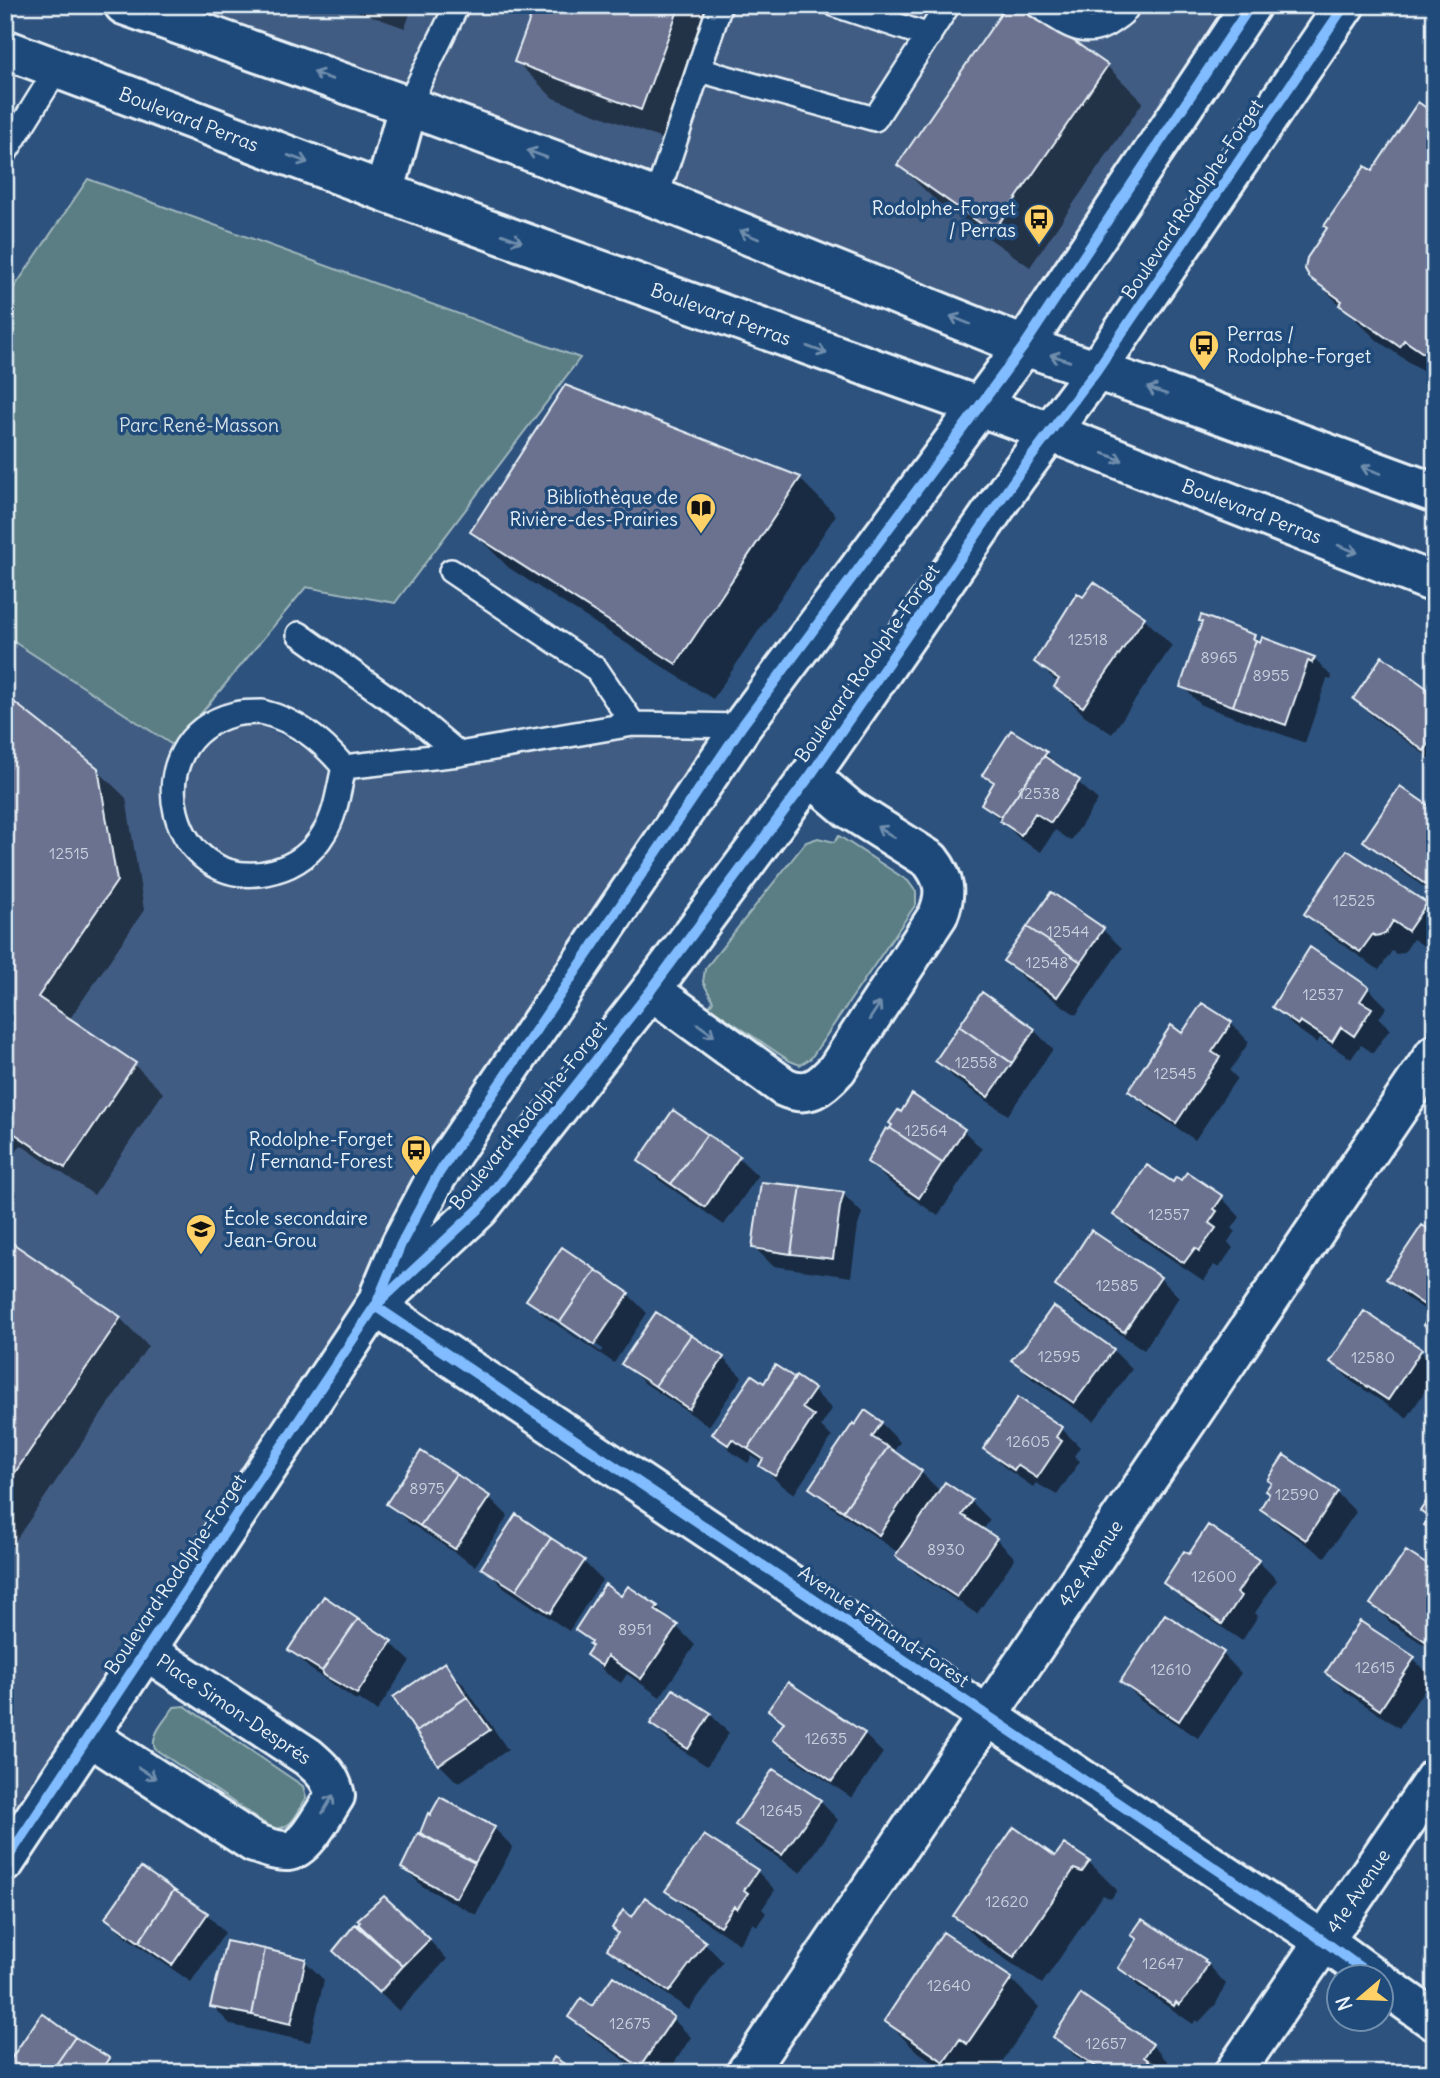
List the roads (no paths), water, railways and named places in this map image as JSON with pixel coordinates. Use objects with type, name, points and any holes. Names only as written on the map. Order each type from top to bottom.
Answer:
[{"type":"street","points":[[124,5],[656,198],[1024,346],[1157,391],[1435,493]]},
{"type":"street","name":"Boulevard Rodolphe-Forget","points":[[5,1863],[375,1306],[401,1244],[437,1176],[741,726],[1024,346],[1251,5]]},
{"type":"street","name":"Boulevard Rodolphe-Forget","points":[[375,1306],[478,1209],[652,990],[810,776],[1050,432],[1096,371],[1345,5]]},
{"type":"street","name":"Boulevard Perras","points":[[5,49],[510,238],[1050,432],[1435,583]]},
{"type":"street","points":[[385,190],[408,106]]},
{"type":"street","points":[[652,990],[784,1087],[796,1092],[809,1091],[825,1082],[837,1069],[938,915],[944,900],[944,885],[939,871],[930,860],[849,809],[810,776]]},
{"type":"street","name":"42e Avenue","points":[[746,2073],[1435,1054]]},
{"type":"street","name":"Avenue Fernand-Forest","points":[[375,1306],[1353,1962]]},
{"type":"street","name":"Place Simon-Després","points":[[89,1736],[254,1843],[280,1850],[289,1851],[302,1845],[335,1796],[325,1771],[308,1757],[145,1650]]},
{"type":"street","name":"41e Avenue","points":[[1234,2073],[1435,1778]]},
{"type":"street","points":[[1394,1991],[1435,2021]]},
{"type":"lane","points":[[408,106],[457,5]]},
{"type":"lane","points":[[656,198],[720,5]]},
{"type":"lane","points":[[836,5],[929,36]]},
{"type":"lane","points":[[699,70],[875,119],[948,5]]},
{"type":"lane","points":[[1037,5],[1088,32],[1104,27],[1126,10],[1128,5]]},
{"type":"lane","points":[[1059,5],[1075,11],[1091,5]]},
{"type":"lane","points":[[5,153],[57,69]]},
{"type":"lane","points":[[451,571],[596,669],[633,724]]},
{"type":"lane","points":[[299,634],[415,717],[458,754]]},
{"type":"lane","points":[[261,712],[287,719],[329,749],[344,766],[326,832],[309,853],[286,868],[260,875],[233,873],[209,862],[189,843],[176,819],[172,792],[177,765],[190,741],[211,724],[235,713],[261,712]]},
{"type":"lane","points":[[344,766],[458,754],[633,724],[741,726]]},
{"type":"place","name":"Rodolphe-Forget / Perras","points":[[1039,246]]},
{"type":"place","name":"Perras / Rodolphe-Forget","points":[[1204,372]]},
{"type":"place","name":"Bibliothèque de Rivière-des-Prairies","points":[[701,535]]},
{"type":"place","name":"Rodolphe-Forget / Fernand-Forest","points":[[416,1177]]},
{"type":"place","name":"École secondaire Jean-Grou","points":[[201,1256]]},
{"type":"park label","name":"Parc René-Masson","points":[[199,425]]}]
